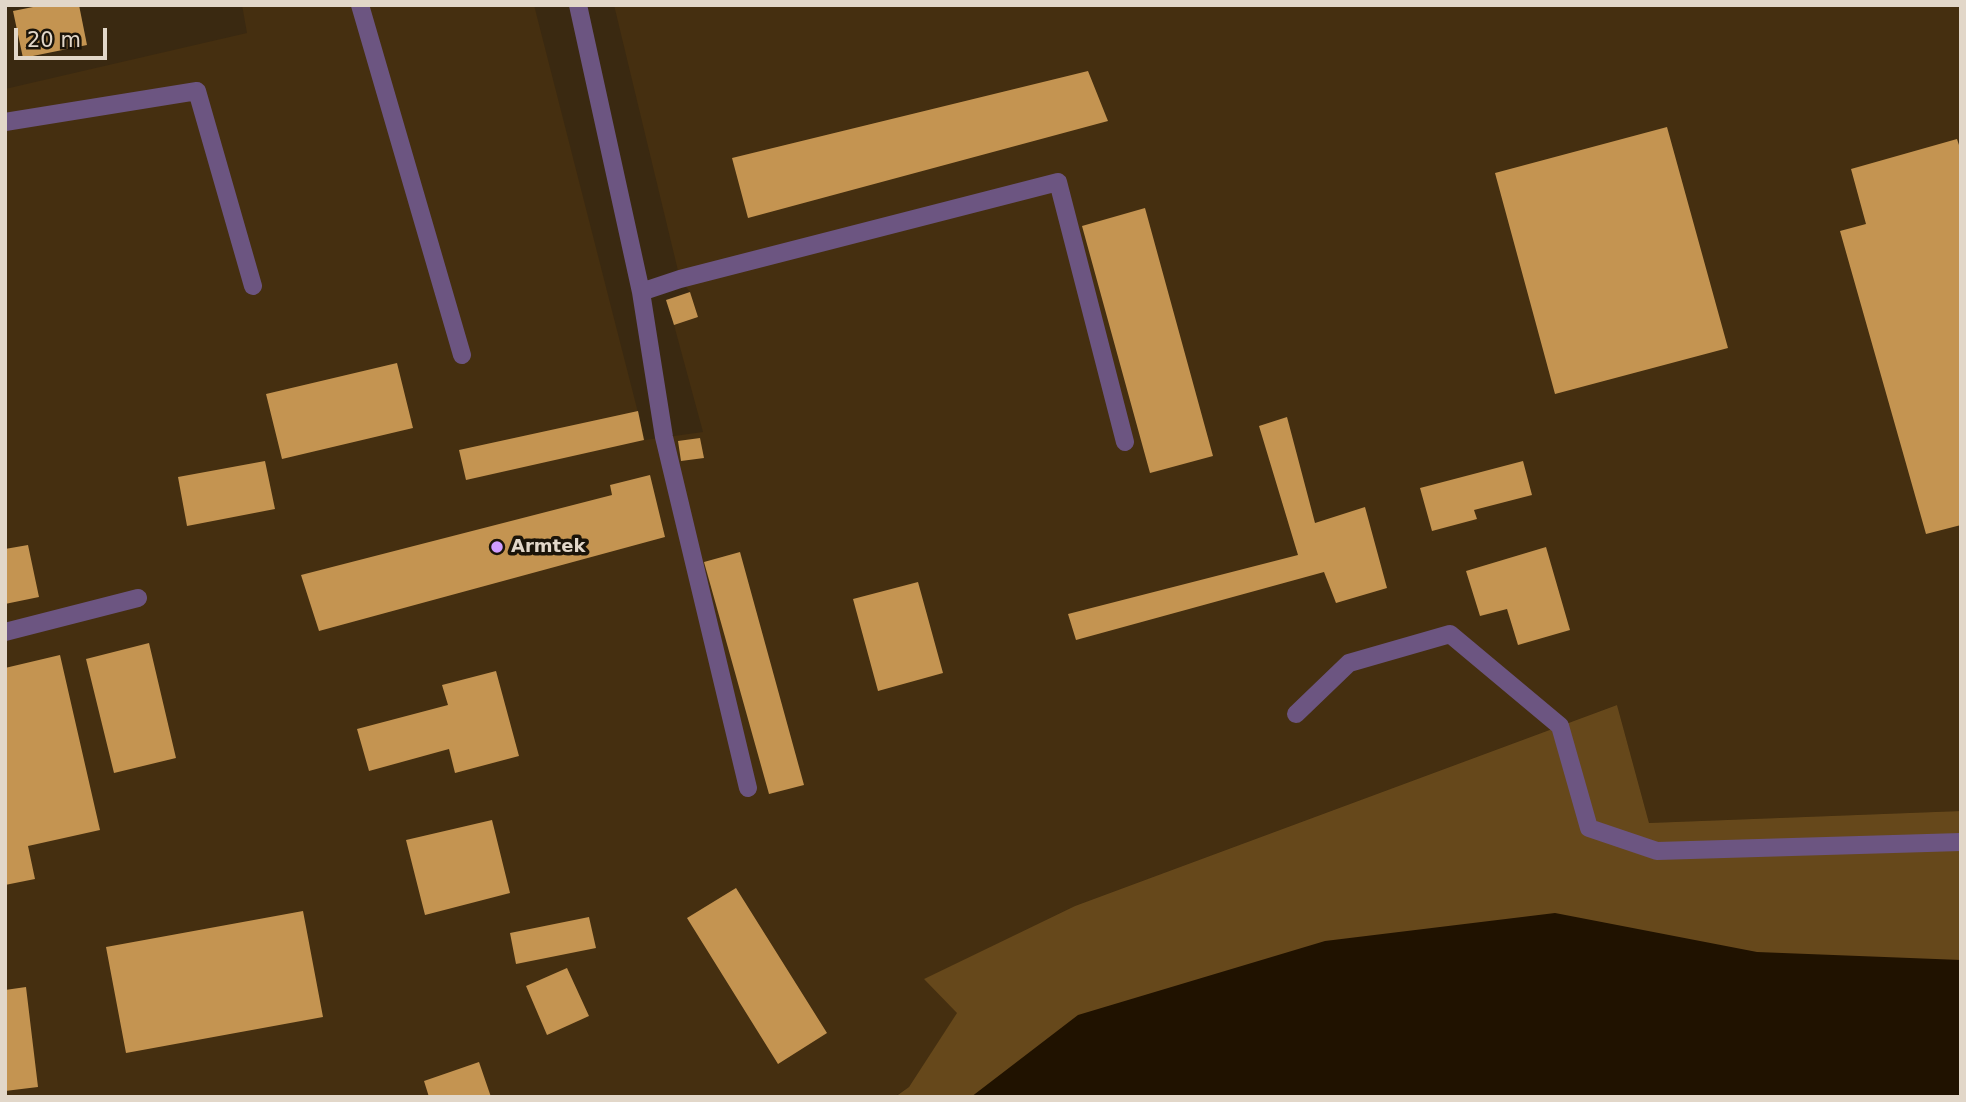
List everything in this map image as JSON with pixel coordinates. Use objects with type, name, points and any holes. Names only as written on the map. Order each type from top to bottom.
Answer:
[{"type":"lane","points":[[360,5],[462,355]]},
{"type":"lane","points":[[578,5],[641,292],[664,437],[748,788]]},
{"type":"lane","points":[[5,122],[197,91],[253,286]]},
{"type":"lane","points":[[641,292],[680,279],[1058,182],[1125,442]]},
{"type":"lane","points":[[5,632],[138,598]]},
{"type":"lane","points":[[1296,714],[1349,663],[1450,634],[1560,726],[1589,828],[1657,851],[1961,842]]},
{"type":"shaded area","points":[[242,5],[534,5],[645,440],[703,432],[674,325],[698,317],[690,292],[680,279],[614,5],[1961,5],[1961,811],[1649,823],[1617,705],[1075,906],[925,979],[958,1013],[909,1087],[894,1097],[5,1097],[5,89],[247,33]]},
{"type":"shaded area","points":[[1617,705],[1649,823],[1961,811],[1961,1097],[895,1097],[909,1087],[957,1013],[924,979],[1075,906]]},
{"type":"shaded area","points":[[1555,913],[1757,952],[1961,960],[1961,1097],[971,1097],[1078,1015],[1325,941]]},
{"type":"building","points":[[33,5],[79,5],[87,45],[23,58],[13,11]]},
{"type":"building","points":[[1088,71],[1108,121],[748,218],[732,158]]},
{"type":"building","points":[[1667,127],[1728,348],[1555,394],[1495,173]]},
{"type":"building","points":[[1957,139],[1961,151],[1961,525],[1926,534],[1840,231],[1866,224],[1851,169]]},
{"type":"building","points":[[1145,208],[1213,456],[1150,473],[1082,226]]},
{"type":"building","points":[[690,292],[698,317],[674,325],[666,300]]},
{"type":"building","points":[[397,363],[413,428],[282,459],[266,394]]},
{"type":"building","points":[[638,411],[644,440],[466,480],[459,450]]},
{"type":"building","points":[[1287,417],[1315,523],[1365,507],[1387,588],[1336,603],[1324,572],[1076,640],[1068,614],[1298,555],[1259,426]]},
{"type":"building","points":[[700,438],[704,458],[681,461],[678,441]]},
{"type":"building","points":[[265,461],[275,509],[187,526],[178,477]]},
{"type":"building","points":[[1523,461],[1532,495],[1474,510],[1477,519],[1432,531],[1420,488]]},
{"type":"building","points":[[650,475],[665,537],[319,631],[301,575],[612,495],[610,485]]},
{"type":"building","points":[[28,545],[39,597],[5,604],[5,549]]},
{"type":"building","points":[[1546,547],[1570,630],[1518,645],[1507,609],[1480,616],[1466,571]]},
{"type":"building","points":[[740,552],[804,785],[769,794],[704,562]]},
{"type":"building","points":[[918,582],[943,673],[878,691],[853,599]]},
{"type":"building","points":[[149,643],[176,758],[114,773],[86,659]]},
{"type":"building","points":[[60,655],[100,830],[28,846],[35,879],[5,885],[5,668]]},
{"type":"building","points":[[496,671],[519,756],[455,773],[449,749],[369,771],[357,729],[448,705],[442,685]]},
{"type":"building","points":[[492,820],[510,893],[425,915],[406,840]]},
{"type":"building","points":[[736,888],[827,1033],[778,1064],[687,918]]},
{"type":"building","points":[[303,911],[323,1017],[126,1053],[106,947]]},
{"type":"building","points":[[589,917],[596,948],[516,964],[510,933]]},
{"type":"building","points":[[567,968],[589,1016],[547,1035],[526,986]]},
{"type":"building","points":[[26,987],[38,1087],[5,1091],[5,990]]},
{"type":"building","points":[[479,1062],[491,1097],[429,1097],[424,1081]]},
{"type":"place","name":"Armtek","points":[[497,547]]}]
